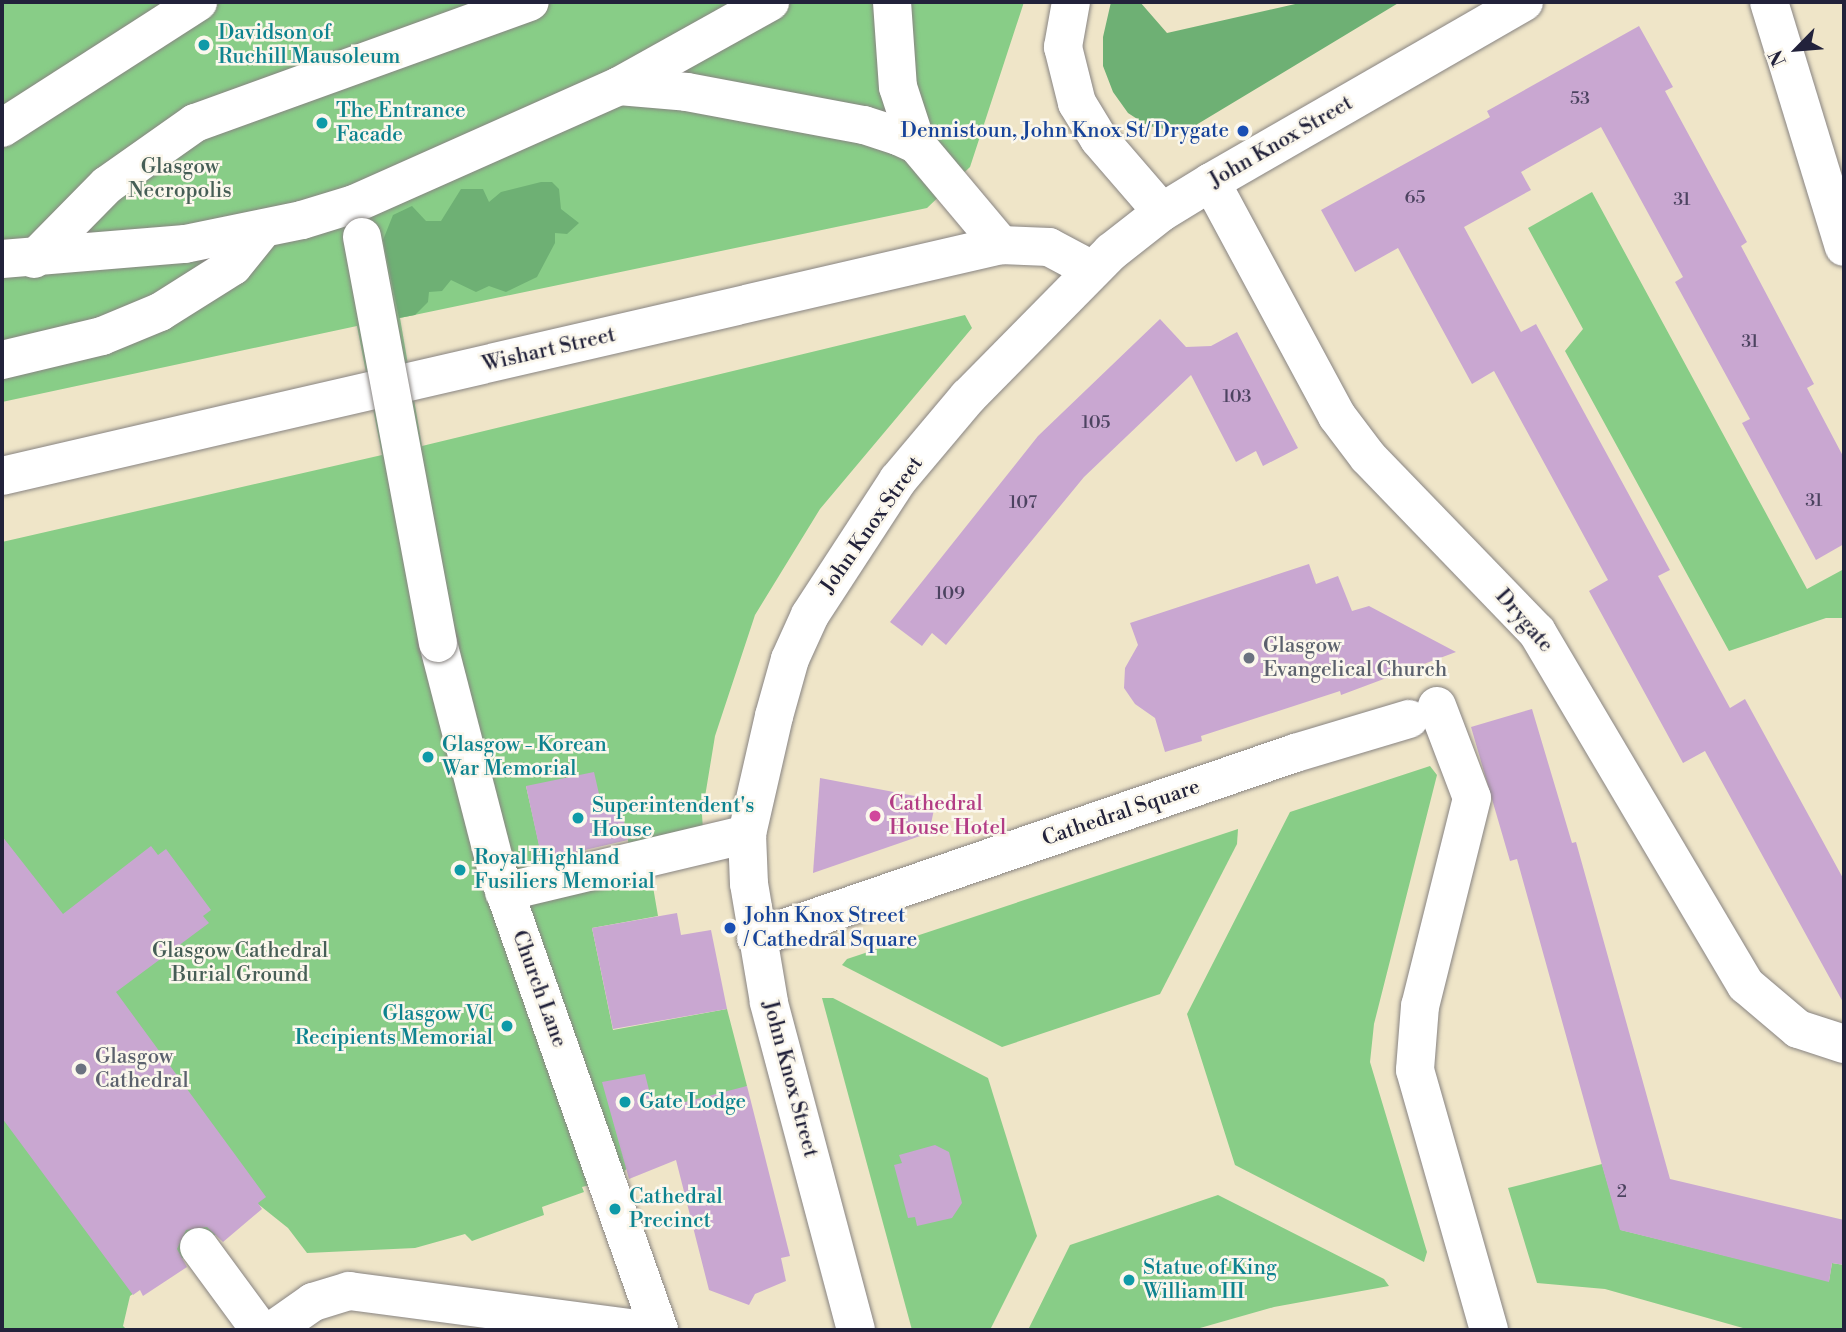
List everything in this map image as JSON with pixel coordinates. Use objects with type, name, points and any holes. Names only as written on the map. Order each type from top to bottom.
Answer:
[{"type":"street","points":[[2,128],[198,2]]},
{"type":"street","points":[[18,259],[107,185],[195,123],[530,2]]},
{"type":"street","points":[[18,259],[185,244],[262,230],[358,220],[619,86],[770,2]]},
{"type":"street","points":[[892,2],[898,88],[917,145],[1001,245]]},
{"type":"street","points":[[1071,2],[1063,47],[1077,103],[1099,139],[1162,212]]},
{"type":"street","name":"John Knox Street","points":[[856,1330],[755,938],[747,834],[790,659],[849,550],[898,480],[968,397],[1092,270],[1162,212],[1211,181],[1524,2]]},
{"type":"street","points":[[1769,2],[1844,247]]},
{"type":"street","points":[[619,86],[687,92],[864,125],[917,145]]},
{"type":"street","name":"Drygate","points":[[1211,181],[1337,416],[1368,457],[1537,632],[1746,985],[1798,1029],[1844,1044]]},
{"type":"street","name":"Church Lane","points":[[358,220],[438,643],[475,799],[504,892],[659,1330]]},
{"type":"street","points":[[2,360],[102,336],[160,312],[233,266],[262,230]]},
{"type":"street","name":"Wishart Street","points":[[2,476],[1001,245],[1049,247],[1092,270]]},
{"type":"street","name":"Cathedral Square","points":[[755,938],[1296,753],[1423,713],[1472,798],[1420,1006],[1415,1070],[1489,1330]]},
{"type":"street","points":[[504,892],[747,834]]},
{"type":"street","points":[[199,1247],[260,1330]]},
{"type":"street","points":[[273,1330],[313,1302],[349,1291],[645,1330]]},
{"type":"green space","points":[[2,2],[1024,2],[970,167],[927,208],[400,318],[422,446],[965,315],[972,328],[820,509],[755,615],[715,736],[702,815],[705,857],[651,875],[658,916],[592,928],[613,1030],[727,1009],[747,1086],[624,1171],[625,1176],[582,1187],[584,1192],[542,1207],[544,1215],[472,1241],[465,1234],[415,1248],[307,1253],[288,1228],[258,1204],[130,1296],[123,1326],[127,1330],[2,1330],[2,542],[382,455],[357,326],[2,402]],"holes":[[[526,786],[602,807],[620,803],[630,850],[543,862]]]},
{"type":"green space","points":[[1111,2],[1140,2],[1167,33],[1304,2],[1400,2],[1196,125],[1171,130],[1148,126],[1128,113],[1113,92],[1103,66],[1103,37]]},
{"type":"green space","points":[[541,182],[552,182],[559,189],[561,209],[579,223],[567,234],[555,233],[555,243],[537,277],[506,292],[489,286],[476,292],[451,280],[442,291],[429,292],[428,302],[415,315],[399,318],[383,240],[393,215],[412,206],[426,221],[441,221],[461,189],[483,189],[489,202],[501,192]]},
{"type":"green space","points":[[1592,192],[1807,589],[1844,569],[1844,618],[1826,618],[1729,651],[1565,351],[1583,329],[1528,228]]},
{"type":"green space","points":[[1430,766],[1437,775],[1374,1024],[1370,1062],[1427,1252],[1424,1262],[1235,1165],[1187,1014],[1290,812]]},
{"type":"green space","points":[[1238,829],[1237,844],[1160,994],[1002,1047],[842,965],[847,959]]},
{"type":"green space","points":[[822,998],[833,998],[988,1078],[1037,1236],[990,1330],[912,1330]]},
{"type":"green space","points":[[1602,1164],[1621,1230],[1829,1281],[1832,1263],[1844,1265],[1844,1330],[1750,1330],[1605,1289],[1537,1283],[1508,1188]]},
{"type":"green space","points":[[1218,1195],[1384,1279],[1389,1286],[1274,1307],[1193,1330],[1028,1330],[1070,1245]]},
{"type":"building","points":[[1639,26],[1673,87],[1665,91],[1747,242],[1741,246],[1814,384],[1807,388],[1844,458],[1844,544],[1816,560],[1742,423],[1750,419],[1675,282],[1683,277],[1601,127],[1521,172],[1531,190],[1464,227],[1521,332],[1536,324],[1670,570],[1658,576],[1730,708],[1745,699],[1844,880],[1844,1004],[1705,751],[1683,763],[1589,591],[1608,580],[1494,371],[1472,384],[1398,248],[1355,272],[1321,210],[1490,117],[1487,111]]},
{"type":"building","points":[[1160,319],[1186,347],[1211,346],[1237,332],[1298,448],[1263,466],[1256,451],[1236,462],[1191,375],[1084,477],[946,645],[932,633],[922,646],[890,622],[1038,436]]},
{"type":"building","name":"Glasgow Evangelical Church","points":[[1309,564],[1316,584],[1338,576],[1352,611],[1369,606],[1456,652],[1341,695],[1340,691],[1201,736],[1202,741],[1165,752],[1155,718],[1135,704],[1124,688],[1125,668],[1138,645],[1130,623]]},
{"type":"building","points":[[1532,709],[1572,843],[1576,842],[1670,1179],[1844,1220],[1844,1265],[1832,1263],[1829,1282],[1620,1230],[1517,859],[1510,861],[1471,727]]},
{"type":"building","name":"Superintendent's House","points":[[594,772],[602,807],[620,803],[628,840],[542,860],[526,786]]},
{"type":"building","name":"Cathedral House Hotel","points":[[820,778],[936,800],[929,833],[813,873]]},
{"type":"building","name":"Glasgow Cathedral","points":[[2,836],[63,914],[151,846],[158,855],[166,849],[211,910],[203,916],[209,923],[116,992],[266,1197],[258,1203],[262,1209],[223,1242],[207,1227],[186,1230],[177,1249],[187,1267],[143,1296],[140,1290],[133,1295],[2,1118]]},
{"type":"building","points":[[677,913],[681,935],[711,930],[727,1009],[613,1029],[592,928]]},
{"type":"building","points":[[645,1074],[654,1110],[747,1086],[790,1256],[781,1258],[786,1281],[755,1294],[749,1305],[709,1290],[676,1160],[629,1179],[602,1082]]},
{"type":"building","points":[[935,1145],[949,1152],[962,1203],[952,1218],[917,1226],[915,1217],[908,1218],[894,1165],[902,1163],[899,1155]]},
{"type":"place","name":"Davidson of Ruchill Mausoleum","points":[[204,45]]},
{"type":"place","name":"The Entrance Facade","points":[[322,123]]},
{"type":"place","name":"Dennistoun, John Knox St/ Drygate","points":[[1243,131]]},
{"type":"place","name":"Glasgow Evangelical Church","points":[[1249,658]]},
{"type":"place","name":"Glasgow - Korean War Memorial","points":[[428,757]]},
{"type":"place","name":"Cathedral House Hotel","points":[[875,816]]},
{"type":"place","name":"Superintendent's House","points":[[578,818]]},
{"type":"place","name":"Royal Highland Fusiliers Memorial","points":[[460,870]]},
{"type":"place","name":"John Knox Street / Cathedral Square","points":[[730,928]]},
{"type":"place","name":"Glasgow VC Recipients Memorial","points":[[507,1026]]},
{"type":"place","name":"Glasgow Cathedral","points":[[81,1069]]},
{"type":"place","name":"Gate Lodge","points":[[625,1102]]},
{"type":"place","name":"Cathedral Precinct","points":[[615,1209]]},
{"type":"place","name":"Statue of King William III","points":[[1129,1280]]},
{"type":"park label","name":"Glasgow Necropolis","points":[[180,179]]},
{"type":"park label","name":"Glasgow Cathedral Burial Ground","points":[[240,963]]}]
